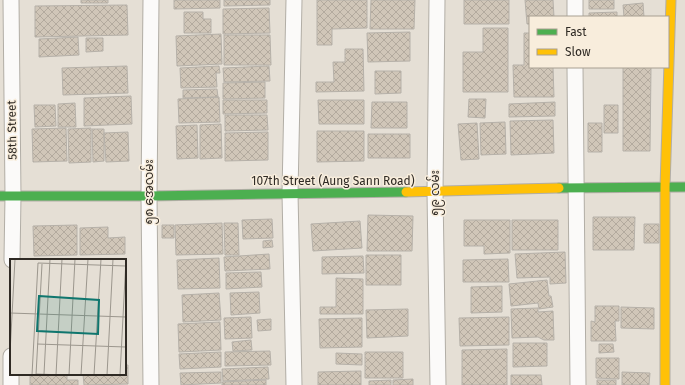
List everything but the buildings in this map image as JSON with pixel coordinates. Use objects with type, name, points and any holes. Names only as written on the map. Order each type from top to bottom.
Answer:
[{"type":"street","name":"58th Street","points":[[11,0],[6,196],[12,259]]},
{"type":"street","name":"၅၈ အေလမ်း","points":[[150,385],[149,196],[151,0]]},
{"type":"street","points":[[294,0],[290,193],[294,385]]},
{"type":"street","name":"၅၉ လမ်း","points":[[437,0],[435,192],[438,385]]},
{"type":"street","points":[[575,0],[575,16]]},
{"type":"street","points":[[669,62],[671,0]]},
{"type":"street","points":[[575,68],[578,385]]},
{"type":"street","points":[[665,385],[665,187],[669,68]]},
{"type":"street","name":"107th Street (Aung Sann Road)","points":[[6,196],[149,196],[685,187]]},
{"type":"traffic: fast","points":[[559,188],[685,187]]},
{"type":"traffic: fast","points":[[0,196],[149,196],[406,192]]},
{"type":"traffic: slow","points":[[669,62],[671,0]]},
{"type":"traffic: slow","points":[[665,385],[665,187],[669,68]]},
{"type":"traffic: slow","points":[[406,192],[559,188]]}]
